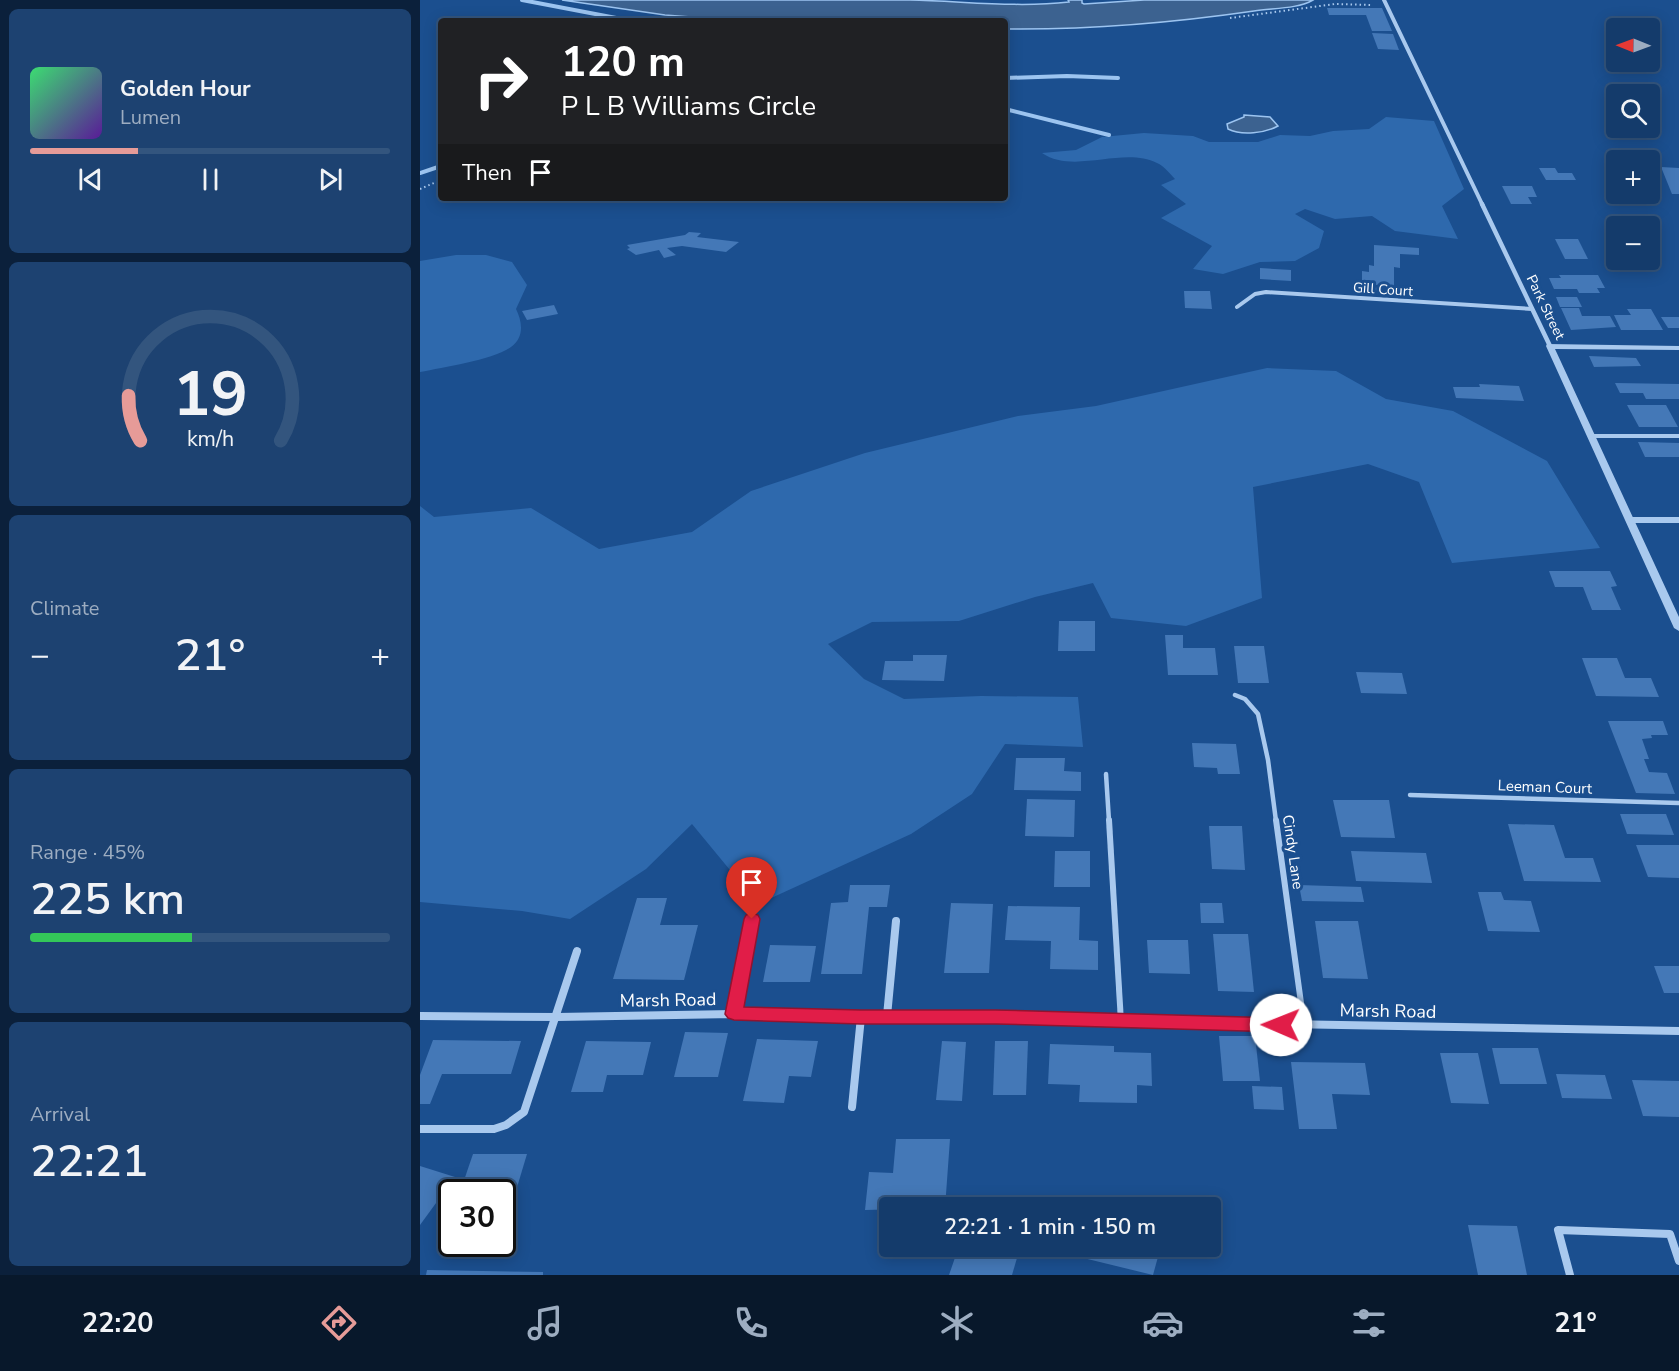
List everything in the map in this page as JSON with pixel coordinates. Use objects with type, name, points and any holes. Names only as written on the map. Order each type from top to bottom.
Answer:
[{"type":"street","name":"Park Street","points":[[1385,2],[1550,346],[1679,628]]},
{"type":"street","points":[[1550,346],[1679,348]]},
{"type":"street","points":[[1629,520],[1679,520]]},
{"type":"street","points":[[887,1016],[896,921]]},
{"type":"street","points":[[420,1129],[494,1129],[516,1119],[524,1112],[577,951]]},
{"type":"street","name":"Marsh Road","points":[[420,1016],[557,1017],[734,1014],[1679,1031]]},
{"type":"street","points":[[852,1107],[861,1017]]},
{"type":"street","points":[[1570,1275],[1558,1230],[1670,1234],[1679,1261]]},
{"type":"lane","name":"Gill Court","points":[[1237,307],[1255,294],[1266,291],[1532,309]]},
{"type":"lane","points":[[1590,435],[1679,436]]},
{"type":"lane","name":"Cindy Lane","points":[[1234,695],[1245,699],[1258,714],[1268,760],[1304,1025]]},
{"type":"lane","points":[[1106,774],[1121,1022]]},
{"type":"lane","name":"Leeman Court","points":[[1410,795],[1679,802]]},
{"type":"lane","points":[[734,1014],[752,919]]},
{"type":"path","points":[[1230,18],[1335,4],[1385,2]]},
{"type":"path","points":[[420,189],[438,181]]},
{"type":"shaded area","points":[[562,0],[910,0],[1049,4],[1082,0],[1084,4],[1144,0],[1313,0],[1292,7],[1192,19],[1099,27],[1036,29],[1008,29],[1008,18],[704,18],[665,15]]},
{"type":"shaded area","points":[[1244,115],[1270,117],[1278,126],[1253,133],[1228,129],[1227,124]]},
{"type":"shaded area","points":[[1386,117],[1434,121],[1464,189],[1442,206],[1458,239],[1395,231],[1372,216],[1335,219],[1305,209],[1295,214],[1324,231],[1319,248],[1295,261],[1260,262],[1223,274],[1193,269],[1212,246],[1161,218],[1186,204],[1161,185],[1175,179],[1162,166],[1144,159],[1129,157],[1069,161],[1055,159],[1042,153],[1076,150],[1102,137],[1144,133],[1193,136],[1209,142],[1258,142],[1280,135],[1310,136],[1333,131],[1369,129]]},
{"type":"shaded area","points":[[456,255],[486,255],[512,262],[527,285],[516,309],[521,324],[519,339],[511,347],[492,356],[420,372],[420,261]]},
{"type":"shaded area","points":[[1267,368],[1336,371],[1386,399],[1453,411],[1547,461],[1600,548],[1452,563],[1419,482],[1368,464],[1253,487],[1262,598],[1186,626],[1111,618],[1093,583],[1035,597],[959,621],[872,622],[828,644],[864,679],[904,699],[981,696],[1078,697],[1083,747],[1005,744],[972,794],[911,834],[758,904],[692,824],[646,869],[570,919],[522,911],[420,902],[420,506],[434,517],[531,508],[599,549],[692,532],[751,491],[865,453],[1018,416],[1096,406]]},
{"type":"building","points":[[1327,8],[1382,8],[1392,31],[1372,31],[1366,15],[1329,15]]},
{"type":"building","points":[[1372,33],[1393,34],[1399,50],[1378,49]]},
{"type":"building","points":[[1661,167],[1679,168],[1679,194],[1672,194]]},
{"type":"building","points":[[1539,168],[1555,168],[1558,173],[1572,173],[1576,180],[1546,180]]},
{"type":"building","points":[[1502,186],[1532,186],[1537,197],[1528,197],[1532,204],[1511,204]]},
{"type":"building","points":[[689,232],[701,233],[697,237],[739,242],[726,252],[682,246],[667,248],[676,255],[664,258],[659,250],[636,255],[627,249],[630,248],[627,245],[685,235]]},
{"type":"building","points":[[1555,239],[1578,239],[1588,259],[1565,259]]},
{"type":"building","points":[[1374,245],[1419,248],[1419,255],[1400,254],[1400,268],[1394,267],[1394,286],[1362,284],[1362,271],[1369,272],[1369,265],[1374,266]]},
{"type":"building","points":[[1260,268],[1291,270],[1291,281],[1260,279]]},
{"type":"building","points":[[1559,275],[1598,275],[1605,288],[1597,288],[1600,293],[1579,293],[1577,289],[1554,289],[1549,278],[1561,278]]},
{"type":"building","points":[[1365,287],[1383,288],[1383,294],[1364,292]]},
{"type":"building","points":[[1184,291],[1210,291],[1212,309],[1185,308]]},
{"type":"building","points":[[1556,297],[1577,297],[1582,307],[1560,307]]},
{"type":"building","points":[[554,305],[558,314],[527,320],[522,311]]},
{"type":"building","points":[[1561,308],[1579,308],[1582,316],[1610,316],[1616,327],[1571,330]]},
{"type":"building","points":[[1627,309],[1651,309],[1663,330],[1621,330],[1614,315],[1631,315]]},
{"type":"building","points":[[1661,317],[1679,317],[1679,328],[1668,328]]},
{"type":"building","points":[[1589,356],[1636,358],[1641,366],[1594,367]]},
{"type":"building","points":[[1615,383],[1679,384],[1679,399],[1646,399],[1643,393],[1620,393]]},
{"type":"building","points":[[1479,384],[1519,386],[1524,401],[1456,398],[1453,387],[1480,387]]},
{"type":"building","points":[[1627,405],[1666,405],[1678,427],[1639,427]]},
{"type":"building","points":[[1638,442],[1679,443],[1679,457],[1645,457]]},
{"type":"building","points":[[1549,571],[1610,571],[1617,586],[1611,587],[1621,610],[1592,610],[1583,587],[1555,587]]},
{"type":"building","points":[[1059,621],[1095,621],[1095,651],[1058,651]]},
{"type":"building","points":[[1165,635],[1183,635],[1183,648],[1215,648],[1218,675],[1168,675]]},
{"type":"building","points":[[1234,646],[1264,646],[1269,683],[1238,683]]},
{"type":"building","points":[[913,655],[947,655],[944,681],[882,680],[885,661],[913,661]]},
{"type":"building","points":[[1582,658],[1617,658],[1625,678],[1651,678],[1659,697],[1596,696]]},
{"type":"building","points":[[1356,672],[1402,673],[1407,694],[1361,693]]},
{"type":"building","points":[[1608,721],[1663,721],[1668,735],[1651,735],[1652,738],[1642,739],[1649,759],[1644,759],[1649,772],[1667,773],[1675,794],[1636,793]]},
{"type":"building","points":[[1192,743],[1236,744],[1240,774],[1218,774],[1217,768],[1194,767]]},
{"type":"building","points":[[1016,758],[1065,758],[1064,771],[1081,772],[1081,791],[1014,790]]},
{"type":"building","points":[[1027,799],[1075,800],[1074,837],[1025,836]]},
{"type":"building","points":[[1333,800],[1389,800],[1395,838],[1341,837]]},
{"type":"building","points":[[1620,814],[1666,814],[1674,835],[1627,834]]},
{"type":"building","points":[[1508,824],[1554,825],[1565,858],[1593,858],[1601,882],[1524,881]]},
{"type":"building","points":[[1209,826],[1242,826],[1245,870],[1212,869]]},
{"type":"building","points":[[1636,845],[1679,845],[1679,878],[1648,877]]},
{"type":"building","points":[[1055,851],[1090,851],[1090,887],[1054,887]]},
{"type":"building","points":[[1351,851],[1426,853],[1432,883],[1356,881]]},
{"type":"building","points":[[850,885],[890,885],[887,907],[869,907],[862,974],[821,974],[831,903],[848,902]]},
{"type":"building","points":[[1299,885],[1361,887],[1364,902],[1302,901]]},
{"type":"building","points":[[1478,892],[1501,892],[1504,900],[1531,901],[1540,932],[1488,931]]},
{"type":"building","points":[[637,898],[667,898],[660,925],[698,925],[684,980],[613,979]]},
{"type":"building","points":[[951,903],[993,904],[989,973],[944,973]]},
{"type":"building","points":[[1200,903],[1222,903],[1224,923],[1201,923]]},
{"type":"building","points":[[1008,906],[1080,907],[1079,940],[1098,941],[1098,970],[1050,969],[1051,941],[1005,940]]},
{"type":"building","points":[[1315,921],[1358,921],[1368,979],[1323,978]]},
{"type":"building","points":[[1213,934],[1248,934],[1254,992],[1218,991]]},
{"type":"building","points":[[1147,940],[1188,940],[1190,974],[1149,973]]},
{"type":"building","points":[[770,945],[816,946],[810,982],[763,982]]},
{"type":"building","points":[[1654,966],[1679,966],[1679,993],[1664,993]]},
{"type":"building","points":[[685,1032],[728,1033],[718,1077],[674,1077]]},
{"type":"building","points":[[1219,1036],[1255,1036],[1260,1081],[1223,1081]]},
{"type":"building","points":[[757,1039],[818,1041],[811,1077],[789,1076],[784,1103],[743,1101]]},
{"type":"building","points":[[433,1040],[521,1041],[511,1074],[442,1074],[430,1104],[420,1104],[420,1075]]},
{"type":"building","points":[[586,1041],[651,1042],[643,1075],[607,1075],[603,1092],[571,1092]]},
{"type":"building","points":[[942,1041],[966,1042],[962,1101],[936,1100]]},
{"type":"building","points":[[995,1041],[1028,1041],[1026,1095],[993,1095]]},
{"type":"building","points":[[1050,1044],[1114,1046],[1114,1052],[1151,1053],[1152,1086],[1137,1085],[1137,1103],[1079,1102],[1080,1085],[1048,1084]]},
{"type":"building","points":[[1492,1048],[1538,1048],[1547,1084],[1500,1084]]},
{"type":"building","points":[[1440,1053],[1478,1053],[1489,1104],[1451,1103]]},
{"type":"building","points":[[1291,1062],[1365,1063],[1370,1095],[1332,1094],[1337,1129],[1299,1129]]},
{"type":"building","points":[[1556,1074],[1605,1075],[1612,1099],[1562,1098]]},
{"type":"building","points":[[1632,1080],[1679,1081],[1679,1117],[1643,1116]]},
{"type":"building","points":[[1252,1086],[1282,1087],[1284,1110],[1254,1109]]},
{"type":"building","points":[[896,1139],[950,1139],[946,1197],[879,1197],[879,1210],[865,1210],[869,1172],[893,1173]]},
{"type":"building","points":[[473,1154],[527,1154],[516,1191],[516,1179],[464,1179]]},
{"type":"building","points":[[420,1166],[455,1177],[454,1179],[438,1179],[438,1200],[420,1225]]},
{"type":"building","points":[[1468,1225],[1517,1226],[1527,1275],[1478,1275]]},
{"type":"building","points":[[955,1257],[1017,1258],[1012,1275],[949,1275]]},
{"type":"building","points":[[1079,1257],[1158,1257],[1153,1275]]},
{"type":"building","points":[[427,1270],[543,1272],[543,1275],[426,1275]]},
{"type":"waterway","points":[[522,0],[616,18]]},
{"type":"waterway","points":[[1008,78],[1067,76],[1118,78]]},
{"type":"waterway","points":[[1008,110],[1109,135]]},
{"type":"waterway","points":[[420,173],[438,167]]},
{"type":"route","points":[[752,919],[734,1014],[996,1017],[1281,1025]]}]
